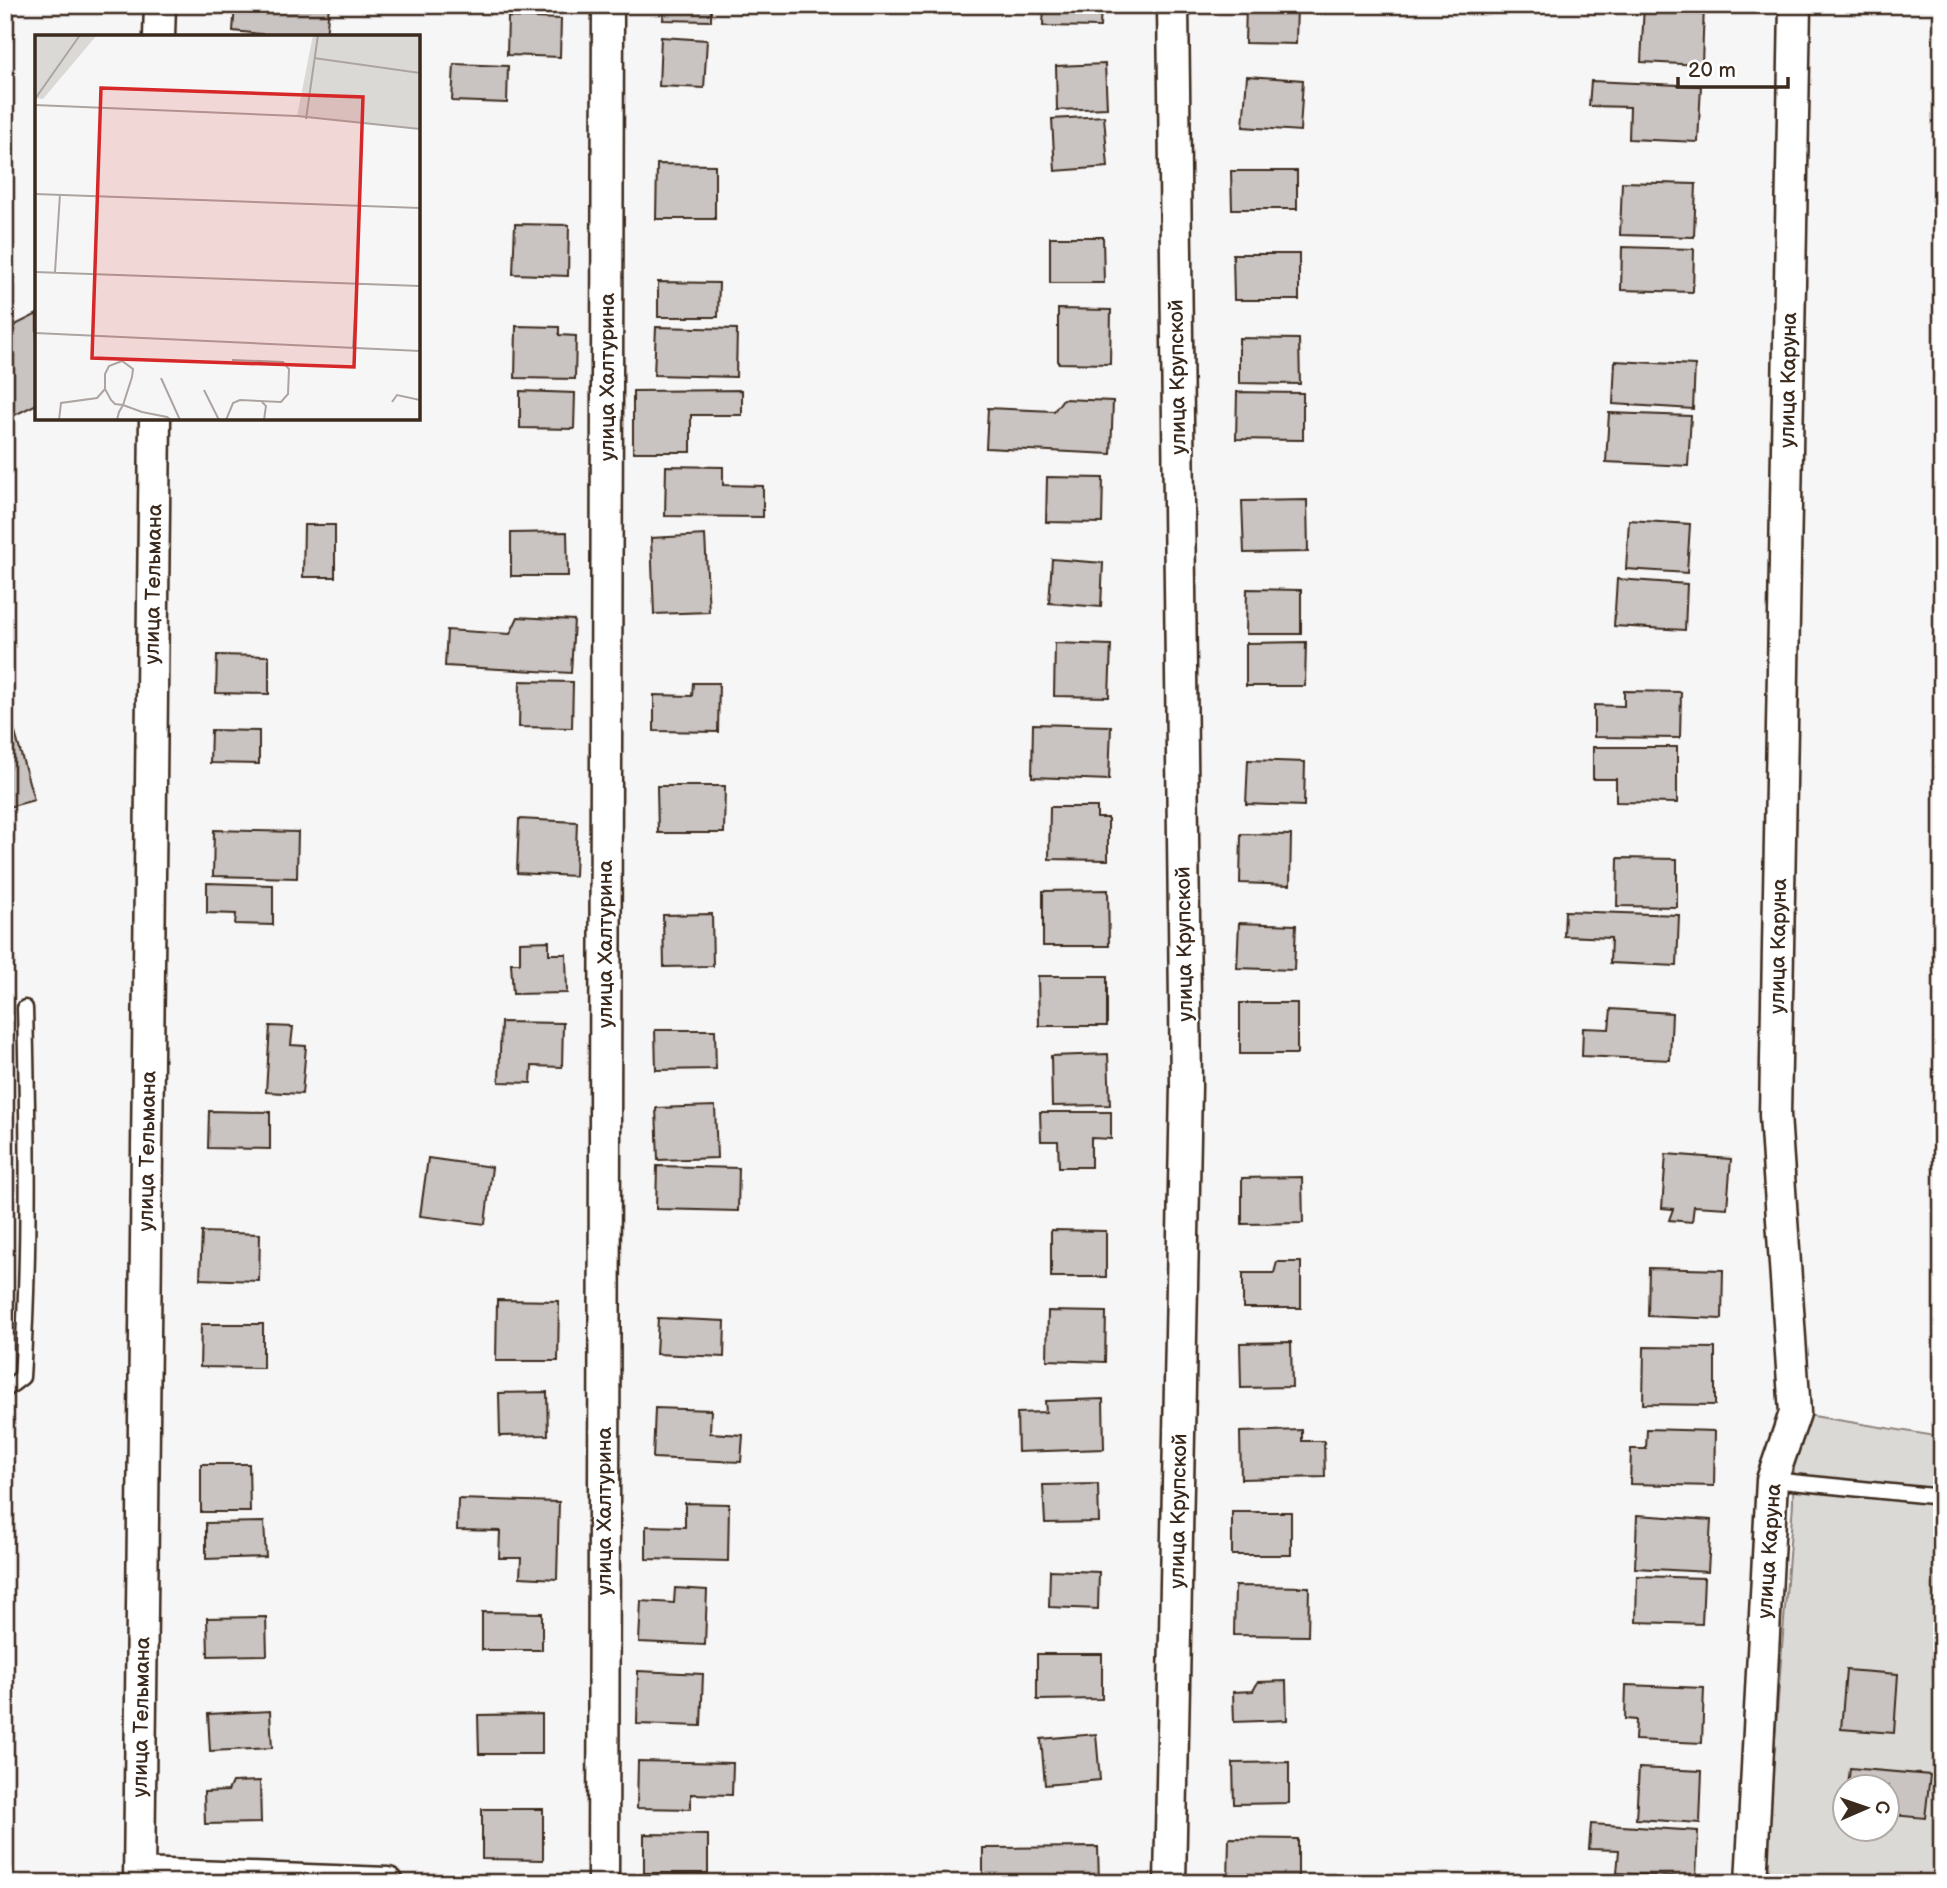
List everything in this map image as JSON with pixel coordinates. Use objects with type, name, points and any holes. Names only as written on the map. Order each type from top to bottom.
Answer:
[{"type":"street","points":[[159,35],[160,5]]},
{"type":"street","name":"улица Халтурина","points":[[603,1883],[608,5]]},
{"type":"street","name":"улица Крупской","points":[[1170,1883],[1186,1086],[1173,5]]},
{"type":"street","name":"улица Каруна","points":[[1751,1883],[1772,1480],[1795,1413],[1775,1115],[1795,5]]},
{"type":"street","name":"улица Тельмана","points":[[139,1879],[155,420]]},
{"type":"street","points":[[139,1879],[388,1883]]},
{"type":"lane","points":[[5,1390],[22,1377],[26,1316],[29,1176],[25,1008]]},
{"type":"lane","points":[[1772,1480],[1942,1497]]},
{"type":"shaded area","points":[[1795,1413],[1942,1437],[1942,1883],[1764,1883],[1793,1503]]},
{"type":"building","points":[[235,5],[329,5],[326,35],[270,35],[233,31]]},
{"type":"building","points":[[664,5],[711,5],[711,21],[663,20]]},
{"type":"building","points":[[1044,5],[1101,5],[1100,27],[1043,26]]},
{"type":"building","points":[[1246,5],[1297,5],[1296,44],[1245,43]]},
{"type":"building","points":[[1644,5],[1704,5],[1702,65],[1641,62]]},
{"type":"building","points":[[508,17],[561,19],[560,57],[507,55]]},
{"type":"building","points":[[661,37],[707,40],[704,88],[659,86]]},
{"type":"building","points":[[454,64],[508,66],[507,103],[452,101]]},
{"type":"building","points":[[1105,64],[1107,108],[1057,110],[1056,66]]},
{"type":"building","points":[[1247,76],[1303,80],[1300,131],[1243,127]]},
{"type":"building","points":[[1591,81],[1701,86],[1698,142],[1629,139],[1630,107],[1589,106]]},
{"type":"building","points":[[1104,116],[1108,167],[1055,171],[1052,119]]},
{"type":"building","points":[[657,164],[715,165],[715,219],[656,219]]},
{"type":"building","points":[[1231,171],[1297,171],[1297,209],[1232,209]]},
{"type":"building","points":[[1622,182],[1696,184],[1694,237],[1620,235]]},
{"type":"building","points":[[515,224],[569,225],[568,276],[513,274]]},
{"type":"building","points":[[1050,237],[1103,237],[1104,283],[1050,283]]},
{"type":"building","points":[[1622,247],[1694,249],[1693,292],[1621,290]]},
{"type":"building","points":[[1233,254],[1299,254],[1299,300],[1234,300]]},
{"type":"building","points":[[658,282],[719,283],[718,317],[658,317]]},
{"type":"building","points":[[1058,309],[1111,310],[1110,364],[1058,363]]},
{"type":"building","points":[[35,315],[35,405],[5,420],[5,330]]},
{"type":"building","points":[[516,326],[559,327],[559,335],[576,336],[575,379],[515,378]]},
{"type":"building","points":[[656,327],[737,329],[736,377],[654,375]]},
{"type":"building","points":[[1239,338],[1299,339],[1300,384],[1239,383]]},
{"type":"building","points":[[1615,361],[1695,365],[1693,409],[1613,404]]},
{"type":"building","points":[[742,390],[742,415],[691,415],[691,452],[633,452],[633,391]]},
{"type":"building","points":[[520,391],[575,393],[574,429],[520,428]]},
{"type":"building","points":[[1237,392],[1303,393],[1303,440],[1236,439]]},
{"type":"building","points":[[1063,399],[1113,401],[1111,454],[986,448],[988,408],[1054,411]]},
{"type":"building","points":[[1609,413],[1691,416],[1688,466],[1606,462]]},
{"type":"building","points":[[666,466],[723,467],[723,485],[763,486],[763,517],[665,516]]},
{"type":"building","points":[[1047,477],[1103,478],[1102,523],[1046,522]]},
{"type":"building","points":[[1307,500],[1308,552],[1244,553],[1242,501]]},
{"type":"building","points":[[1629,520],[1690,524],[1687,573],[1626,569]]},
{"type":"building","points":[[304,525],[335,525],[335,577],[303,577]]},
{"type":"building","points":[[567,532],[568,576],[511,576],[511,533]]},
{"type":"building","points":[[705,535],[709,612],[654,614],[651,538]]},
{"type":"building","points":[[1052,559],[1103,563],[1101,607],[1049,603]]},
{"type":"building","points":[[1617,579],[1687,584],[1685,630],[1614,626]]},
{"type":"building","points":[[1247,589],[1301,590],[1301,634],[1246,634]]},
{"type":"building","points":[[518,617],[574,620],[571,673],[445,666],[447,630],[510,634]]},
{"type":"building","points":[[1306,642],[1305,686],[1246,686],[1246,643]]},
{"type":"building","points":[[1055,643],[1111,645],[1109,697],[1054,696]]},
{"type":"building","points":[[217,655],[269,656],[269,694],[216,693]]},
{"type":"building","points":[[520,681],[573,682],[572,728],[519,727]]},
{"type":"building","points":[[693,683],[719,683],[718,732],[654,731],[654,695],[692,696]]},
{"type":"building","points":[[1624,691],[1681,692],[1680,738],[1594,737],[1594,705],[1624,706]]},
{"type":"building","points":[[5,708],[8,708],[34,800],[5,808]]},
{"type":"building","points":[[1033,724],[1111,726],[1109,780],[1032,777]]},
{"type":"building","points":[[211,730],[259,731],[259,764],[210,763]]},
{"type":"building","points":[[1593,747],[1677,747],[1677,803],[1616,802],[1616,779],[1593,779]]},
{"type":"building","points":[[1248,760],[1305,762],[1304,806],[1246,804]]},
{"type":"building","points":[[657,786],[725,786],[724,833],[658,833]]},
{"type":"building","points":[[1050,807],[1097,807],[1097,818],[1108,818],[1108,860],[1049,859]]},
{"type":"building","points":[[519,819],[577,822],[575,876],[517,873]]},
{"type":"building","points":[[214,830],[298,832],[297,878],[213,876]]},
{"type":"building","points":[[1241,834],[1291,835],[1290,885],[1240,883]]},
{"type":"building","points":[[1618,858],[1677,859],[1677,907],[1617,906]]},
{"type":"building","points":[[207,883],[273,885],[273,925],[235,924],[236,914],[207,913]]},
{"type":"building","points":[[1108,890],[1109,946],[1043,946],[1043,891]]},
{"type":"building","points":[[1565,911],[1679,915],[1677,966],[1610,963],[1611,938],[1564,936]]},
{"type":"building","points":[[712,914],[713,966],[664,967],[663,915]]},
{"type":"building","points":[[1239,923],[1296,925],[1294,970],[1237,968]]},
{"type":"building","points":[[549,941],[549,954],[566,954],[567,993],[513,994],[511,963],[520,963],[520,942]]},
{"type":"building","points":[[1038,976],[1107,976],[1107,1026],[1039,1026]]},
{"type":"building","points":[[1240,1003],[1297,1003],[1297,1054],[1240,1054]]},
{"type":"building","points":[[1611,1009],[1672,1013],[1670,1060],[1582,1056],[1583,1028],[1609,1029]]},
{"type":"building","points":[[501,1022],[563,1023],[562,1067],[532,1066],[531,1083],[499,1082]]},
{"type":"building","points":[[270,1026],[293,1027],[291,1045],[306,1046],[302,1094],[266,1092]]},
{"type":"building","points":[[655,1030],[715,1030],[716,1069],[656,1070]]},
{"type":"building","points":[[1108,1054],[1110,1105],[1052,1106],[1051,1056]]},
{"type":"building","points":[[715,1106],[717,1158],[658,1160],[656,1108]]},
{"type":"building","points":[[209,1111],[270,1112],[270,1149],[208,1148]]},
{"type":"building","points":[[1040,1112],[1111,1112],[1111,1139],[1091,1138],[1091,1167],[1059,1167],[1058,1141],[1041,1141]]},
{"type":"building","points":[[1666,1154],[1731,1159],[1727,1208],[1694,1206],[1692,1222],[1669,1220],[1673,1209],[1662,1208]]},
{"type":"building","points":[[428,1158],[492,1167],[485,1224],[420,1216]]},
{"type":"building","points":[[657,1166],[739,1168],[738,1211],[656,1209]]},
{"type":"building","points":[[1302,1177],[1303,1223],[1242,1224],[1242,1178]]},
{"type":"building","points":[[1051,1230],[1106,1231],[1106,1277],[1051,1277]]},
{"type":"building","points":[[202,1232],[260,1234],[259,1281],[200,1279]]},
{"type":"building","points":[[1277,1262],[1301,1262],[1301,1308],[1243,1308],[1243,1273],[1274,1273]]},
{"type":"building","points":[[1649,1268],[1723,1270],[1722,1319],[1648,1316]]},
{"type":"building","points":[[497,1300],[559,1301],[558,1361],[496,1361]]},
{"type":"building","points":[[1048,1311],[1106,1312],[1105,1362],[1047,1360]]},
{"type":"building","points":[[658,1318],[725,1321],[724,1357],[656,1354]]},
{"type":"building","points":[[201,1324],[263,1324],[263,1368],[200,1367]]},
{"type":"building","points":[[1291,1342],[1292,1387],[1241,1388],[1240,1343]]},
{"type":"building","points":[[1644,1347],[1715,1348],[1715,1405],[1643,1404]]},
{"type":"building","points":[[547,1392],[548,1435],[500,1436],[499,1393]]},
{"type":"building","points":[[1103,1399],[1104,1449],[1018,1452],[1017,1413],[1046,1412],[1045,1401]]},
{"type":"building","points":[[655,1408],[711,1410],[710,1433],[743,1435],[741,1462],[653,1458]]},
{"type":"building","points":[[1647,1429],[1715,1431],[1714,1486],[1630,1484],[1631,1449],[1646,1449]]},
{"type":"building","points":[[1302,1430],[1302,1441],[1324,1441],[1325,1477],[1241,1479],[1240,1432]]},
{"type":"building","points":[[201,1464],[249,1464],[250,1512],[201,1512]]},
{"type":"building","points":[[1098,1484],[1099,1522],[1045,1523],[1043,1485]]},
{"type":"building","points":[[458,1499],[559,1502],[557,1579],[520,1577],[521,1558],[499,1558],[500,1531],[457,1530]]},
{"type":"building","points":[[685,1503],[729,1504],[728,1561],[646,1559],[646,1526],[685,1527]]},
{"type":"building","points":[[1232,1512],[1291,1512],[1291,1555],[1232,1555]]},
{"type":"building","points":[[1637,1515],[1711,1520],[1708,1572],[1635,1568]]},
{"type":"building","points":[[264,1522],[266,1557],[206,1559],[206,1523]]},
{"type":"building","points":[[1050,1570],[1099,1572],[1098,1609],[1049,1607]]},
{"type":"building","points":[[1637,1576],[1704,1578],[1702,1624],[1636,1622]]},
{"type":"building","points":[[1235,1586],[1309,1587],[1308,1636],[1234,1635]]},
{"type":"building","points":[[675,1588],[707,1590],[705,1645],[639,1642],[641,1601],[674,1603]]},
{"type":"building","points":[[482,1612],[542,1613],[542,1650],[482,1650]]},
{"type":"building","points":[[266,1617],[267,1655],[208,1656],[207,1618]]},
{"type":"building","points":[[1037,1654],[1102,1654],[1102,1699],[1037,1700]]},
{"type":"building","points":[[1846,1670],[1898,1674],[1894,1733],[1841,1729]]},
{"type":"building","points":[[638,1671],[703,1674],[701,1726],[637,1724]]},
{"type":"building","points":[[1286,1681],[1287,1720],[1234,1722],[1233,1692],[1253,1691],[1258,1682]]},
{"type":"building","points":[[1626,1685],[1704,1688],[1702,1743],[1635,1740],[1636,1720],[1625,1719]]},
{"type":"building","points":[[270,1711],[272,1748],[210,1751],[208,1714]]},
{"type":"building","points":[[542,1714],[542,1754],[479,1754],[478,1715]]},
{"type":"building","points":[[1096,1734],[1100,1780],[1045,1785],[1041,1739]]},
{"type":"building","points":[[638,1761],[733,1763],[732,1795],[691,1794],[691,1809],[637,1808]]},
{"type":"building","points":[[1289,1762],[1289,1803],[1234,1804],[1233,1763]]},
{"type":"building","points":[[1639,1768],[1702,1771],[1700,1823],[1636,1819]]},
{"type":"building","points":[[1850,1768],[1896,1772],[1850,1772]]},
{"type":"building","points":[[1902,1773],[1930,1775],[1925,1818],[1902,1816]]},
{"type":"building","points":[[260,1781],[261,1823],[205,1824],[204,1792],[228,1791],[232,1782]]},
{"type":"building","points":[[482,1809],[543,1809],[543,1860],[482,1859]]},
{"type":"building","points":[[1591,1824],[1698,1831],[1696,1878],[1617,1873],[1619,1850],[1589,1849]]},
{"type":"building","points":[[644,1834],[708,1835],[708,1873],[644,1873]]},
{"type":"building","points":[[1229,1838],[1298,1839],[1298,1883],[1228,1883]]},
{"type":"building","points":[[1098,1847],[1099,1883],[983,1883],[983,1848]]}]
